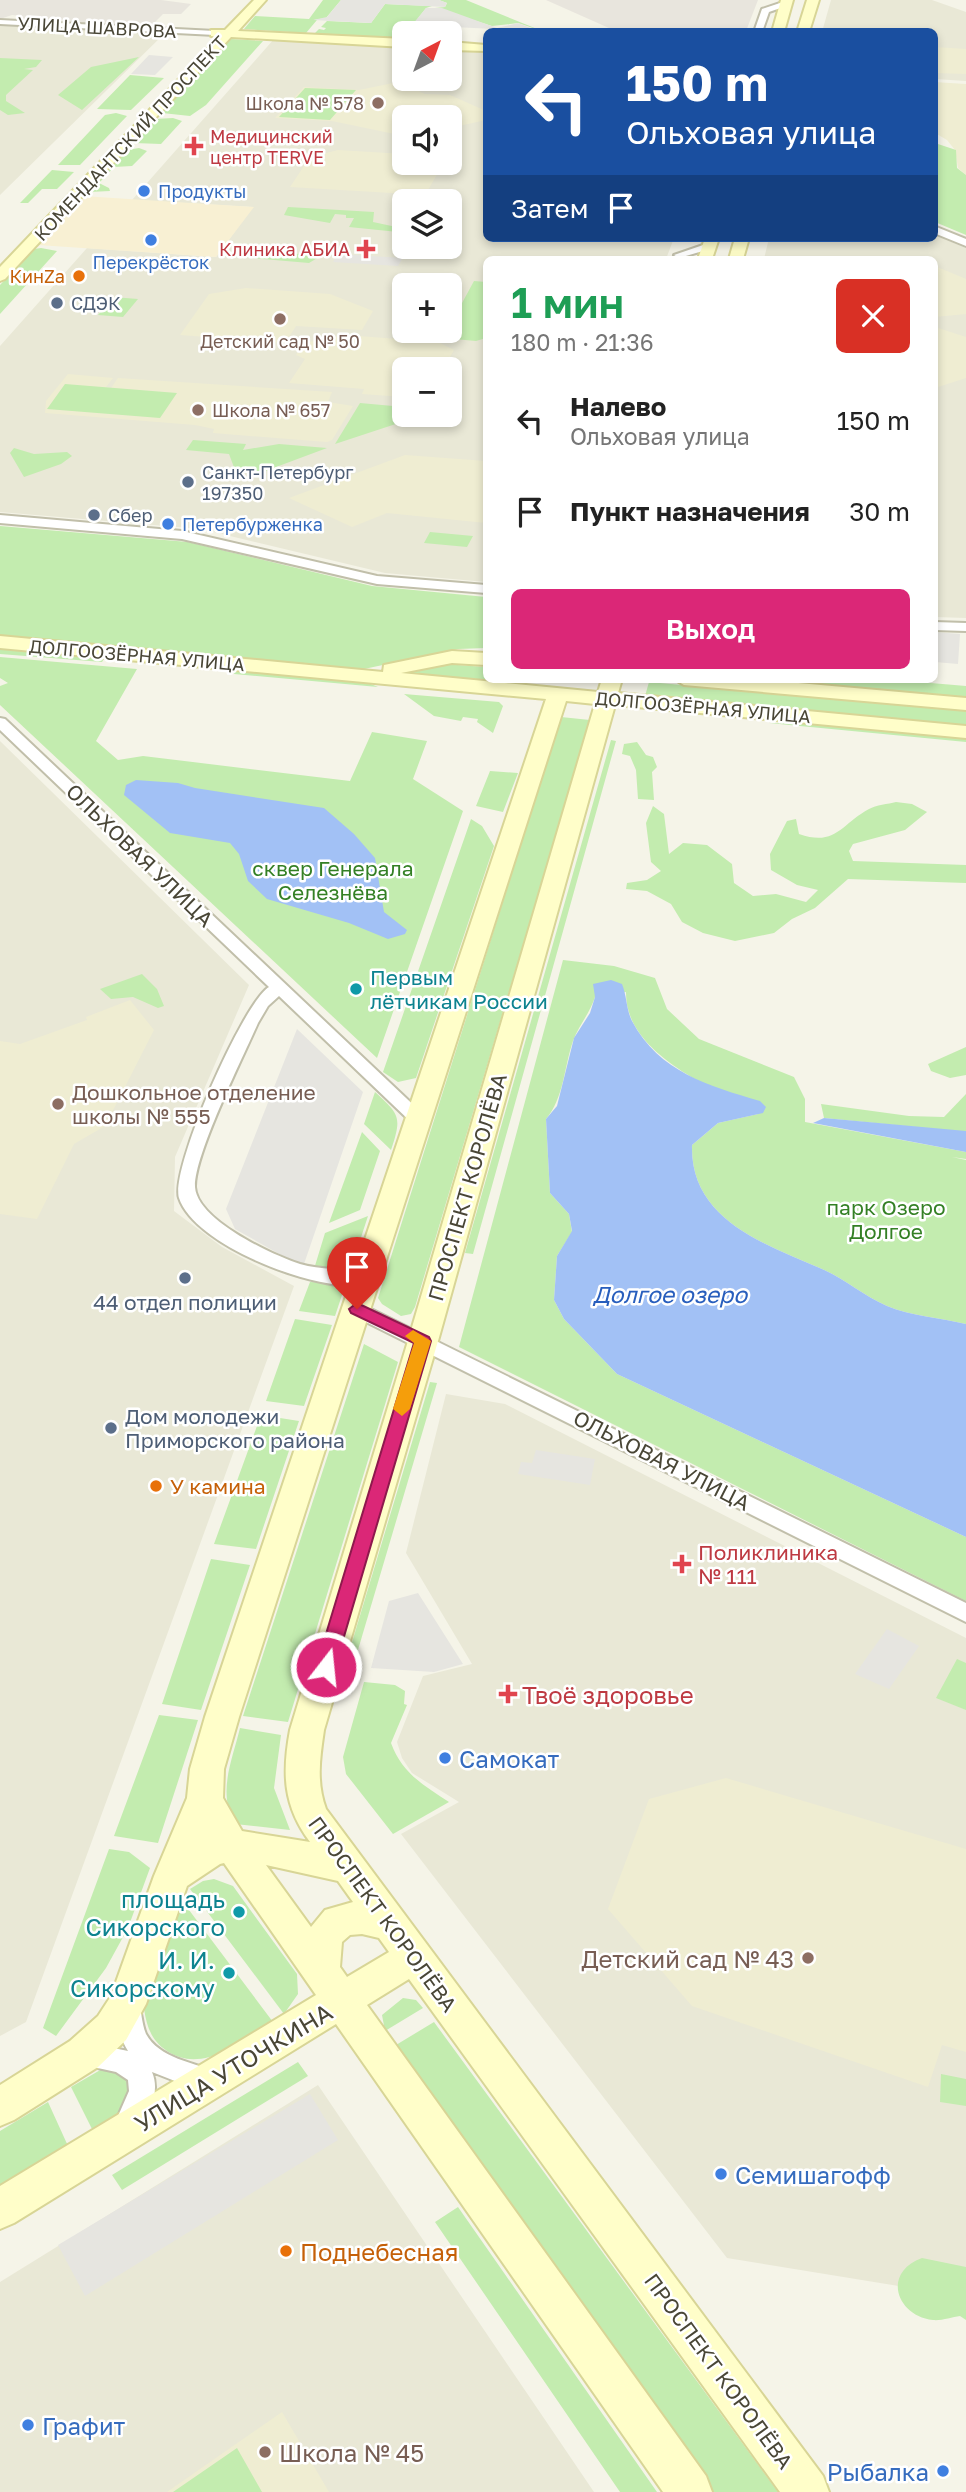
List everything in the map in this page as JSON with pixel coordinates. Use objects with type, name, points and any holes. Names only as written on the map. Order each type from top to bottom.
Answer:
[{"type":"street","name":"КОМЕНДАНТСКИЙ ПРОСПЕКТ","points":[[0,276],[222,33],[246,0]]},
{"type":"street","name":"КОМЕНДАНТСКИЙ ПРОСПЕКТ","points":[[0,258],[222,33],[260,0]]},
{"type":"street","points":[[804,28],[813,0]]},
{"type":"street","points":[[759,28],[765,11],[786,1]]},
{"type":"street","points":[[779,28],[786,1]]},
{"type":"street","name":"УЛИЦА ШАВРОВА","points":[[0,22],[392,42]]},
{"type":"street","points":[[462,47],[483,48]]},
{"type":"street","points":[[938,231],[966,243]]},
{"type":"street","points":[[681,256],[709,248]]},
{"type":"street","points":[[0,519],[182,535],[377,580],[483,589]]},
{"type":"street","points":[[938,626],[966,627]]},
{"type":"street","name":"ДОЛГООЗЁРНАЯ УЛИЦА","points":[[0,642],[558,694],[605,686],[966,732]]},
{"type":"street","name":"ДОЛГООЗЁРНАЯ УЛИЦА","points":[[357,675],[445,658],[483,659]]},
{"type":"street","name":"ДОЛГООЗЁРНАЯ УЛИЦА","points":[[729,683],[966,704]]},
{"type":"street","name":"ПРОСПЕКТ КОРОЛЁВА","points":[[605,686],[423,1341],[307,1730],[299,1773],[303,1800],[313,1819],[807,2492]]},
{"type":"street","points":[[0,2107],[85,2053],[112,2028],[127,2004],[172,1876],[205,1798],[207,1769],[222,1717],[558,694]]},
{"type":"street","name":"ОЛЬХОВАЯ УЛИЦА","points":[[0,722],[418,1119]]},
{"type":"street","name":"ОЛЬХОВАЯ УЛИЦА","points":[[280,988],[263,999],[198,1144],[185,1186],[187,1198],[194,1211],[233,1239],[290,1268],[362,1294],[423,1341],[966,1613]]},
{"type":"street","points":[[205,1798],[231,1847],[332,1985],[690,2492]]},
{"type":"street","points":[[172,1876],[196,1858],[231,1847],[317,1858],[351,1870]]},
{"type":"street","points":[[332,1985],[320,1947],[327,1931],[338,1922],[373,1918],[392,1926]]},
{"type":"street","name":"УЛИЦА УТОЧКИНА","points":[[0,2209],[208,2081],[332,1985],[414,1956]]},
{"type":"street","points":[[127,2004],[134,2039],[155,2059],[180,2073],[208,2081]]},
{"type":"street","name":"УЛИЦА УТОЧКИНА","points":[[85,2053],[127,2061],[139,2070],[145,2086],[142,2102],[123,2133]]},
{"type":"shaded area","points":[[0,0],[161,0],[191,4],[181,14],[163,14],[151,26],[145,27],[19,20],[23,16],[12,15],[0,19]]},
{"type":"shaded area","points":[[341,0],[439,0],[447,3],[445,7],[385,4],[371,23],[313,20],[327,17]]},
{"type":"shaded area","points":[[546,0],[758,0],[747,28],[609,28]]},
{"type":"shaded area","points":[[831,0],[932,0],[966,12],[966,81],[938,79],[938,28],[823,28]]},
{"type":"shaded area","points":[[426,8],[442,8],[497,28],[462,27],[462,21],[415,21]]},
{"type":"shaded area","points":[[518,23],[530,28],[497,28]]},
{"type":"shaded area","points":[[0,25],[164,34],[0,195]]},
{"type":"shaded area","points":[[274,39],[392,45],[392,91],[462,91],[462,49],[483,51],[483,242],[672,242],[667,256],[483,256],[483,582],[385,573],[201,529],[0,512],[0,346],[87,248],[216,257],[253,207],[132,200]]},
{"type":"shaded area","points":[[938,47],[966,49],[966,74],[938,73]]},
{"type":"shaded area","points":[[149,55],[173,57],[155,75],[131,74]]},
{"type":"shaded area","points":[[938,82],[966,84],[966,175],[958,168],[955,150],[947,140],[938,135]]},
{"type":"shaded area","name":"Школа № 578","points":[[392,83],[392,91],[450,95],[483,110],[483,121],[462,125],[462,105],[392,105],[392,134],[332,121],[275,118],[304,87],[359,90]]},
{"type":"shaded area","points":[[338,150],[392,153],[392,175],[437,175],[429,189],[392,189],[392,193],[290,187],[310,157]]},
{"type":"shaded area","points":[[82,196],[254,207],[216,257],[38,245]]},
{"type":"shaded area","points":[[938,236],[966,248],[966,618],[938,617],[938,256],[765,256],[768,242],[938,242]]},
{"type":"shaded area","points":[[338,254],[402,259],[398,266],[333,262]]},
{"type":"shaded area","points":[[938,267],[966,279],[966,314],[938,317]]},
{"type":"shaded area","name":"Детский сад № 50","points":[[246,288],[330,294],[373,311],[362,330],[296,326],[285,343],[180,335],[209,294]]},
{"type":"shaded area","points":[[938,328],[966,337],[966,378],[938,387]]},
{"type":"shaded area","name":"Детский сад № 50","points":[[345,335],[392,339],[392,343],[440,343],[454,350],[450,357],[392,357],[392,396],[362,394],[364,389],[289,383],[305,359],[296,355],[304,343]]},
{"type":"shaded area","name":"Школа № 657","points":[[68,374],[113,378],[106,387],[111,388],[118,378],[332,392],[328,402],[353,406],[332,440],[327,442],[213,433],[214,429],[195,425],[45,413],[46,401]]},
{"type":"shaded area","points":[[405,455],[483,461],[483,523],[387,513],[352,527],[289,498]]},
{"type":"shaded area","points":[[938,632],[960,634],[958,664],[938,662]]},
{"type":"shaded area","points":[[0,741],[249,985],[175,1157],[174,1211],[222,1247],[294,1286],[26,2022],[0,2036]]},
{"type":"shaded area","name":"Дошкольное отделение школы № 555","points":[[130,1000],[154,1030],[105,1126],[74,1144],[37,1219],[0,1214],[0,1041],[20,1044],[87,1020],[86,1017]]},
{"type":"shaded area","points":[[297,1029],[363,1092],[304,1264],[297,1264],[235,1229],[226,1209]]},
{"type":"shaded area","points":[[446,1394],[505,1404],[966,1638],[966,2297],[727,2258],[401,1834],[459,1802],[412,1773],[402,1758],[397,1742],[423,1676],[472,1664],[406,1553]]},
{"type":"shaded area","points":[[536,1450],[595,1459],[590,1485],[518,1474],[521,1462],[532,1463]]},
{"type":"shaded area","points":[[418,1593],[463,1664],[434,1672],[371,1668],[389,1601]]},
{"type":"shaded area","points":[[887,1629],[919,1646],[889,1689],[855,1674]]},
{"type":"shaded area","name":"Детский сад № 43","points":[[726,1778],[966,1849],[966,2052],[942,2045],[928,2087],[692,2006],[608,1909],[649,1799]]},
{"type":"shaded area","points":[[318,2085],[594,2492],[0,2492],[0,2282]]},
{"type":"shaded area","points":[[310,2094],[338,2140],[85,2296],[58,2245]]},
{"type":"shaded area","name":"Школа № 45","points":[[282,2412],[329,2492],[167,2492]]},
{"type":"green space","points":[[323,0],[341,0],[326,18],[314,20],[317,20],[306,33],[244,29],[255,16],[309,19]]},
{"type":"green space","points":[[439,0],[466,0],[535,28],[518,23],[492,26],[435,8],[445,7],[447,3]]},
{"type":"green space","points":[[385,4],[432,6],[426,8],[416,21],[392,21],[392,39],[312,36],[319,29],[326,28],[321,27],[327,21],[371,23]]},
{"type":"green space","points":[[230,39],[263,41],[206,105],[190,116],[162,113]]},
{"type":"green space","points":[[139,57],[82,110],[58,95],[91,67]]},
{"type":"green space","points":[[0,58],[42,60],[36,67],[24,69],[33,70],[6,95],[6,101],[25,113],[8,115],[0,110]]},
{"type":"green space","points":[[130,75],[164,78],[131,110],[97,109]]},
{"type":"green space","points":[[305,88],[356,90],[330,120],[279,117]]},
{"type":"green space","points":[[116,113],[127,116],[80,165],[58,165],[105,115]]},
{"type":"green space","points":[[173,118],[182,121],[161,144],[134,143],[155,119]]},
{"type":"green space","points":[[938,144],[956,150],[957,168],[966,175],[966,235],[938,223]]},
{"type":"green space","points":[[139,148],[147,151],[132,166],[114,167],[99,183],[110,191],[89,192],[127,150]]},
{"type":"green space","points":[[52,170],[74,172],[57,189],[42,189],[28,203],[20,203]]},
{"type":"green space","points":[[288,207],[374,212],[373,222],[392,226],[392,231],[349,227],[354,218],[346,218],[346,215],[335,214],[330,223],[284,215]]},
{"type":"green space","points":[[34,249],[57,251],[0,314],[0,285]]},
{"type":"green space","points":[[238,250],[319,257],[309,263],[229,256]]},
{"type":"green space","points":[[474,281],[483,282],[483,339],[462,340],[462,303]]},
{"type":"green space","points":[[113,297],[138,299],[123,317],[98,315]]},
{"type":"green space","points":[[65,384],[177,393],[160,418],[47,409]]},
{"type":"green space","points":[[360,403],[392,406],[392,425],[335,444]]},
{"type":"green space","points":[[193,440],[246,444],[243,450],[279,444],[327,448],[260,473],[235,470],[229,454],[186,450]]},
{"type":"green space","points":[[14,448],[34,454],[67,452],[72,456],[61,464],[24,477],[10,453]]},
{"type":"green space","points":[[0,526],[188,542],[372,586],[483,597],[483,648],[458,649],[364,669],[0,637]]},
{"type":"green space","points":[[430,532],[473,536],[467,547],[424,543]]},
{"type":"green space","points":[[0,649],[105,657],[102,662],[0,654]]},
{"type":"green space","name":"сквер Генерала Селезнёва","points":[[0,657],[137,669],[96,741],[118,760],[143,756],[350,781],[372,732],[427,741],[413,779],[463,811],[377,1058],[0,705],[0,686],[8,683],[0,678]]},
{"type":"green space","points":[[444,664],[483,667],[483,680],[410,673]]},
{"type":"green space","points":[[236,669],[366,682],[378,687],[234,674]]},
{"type":"green space","points":[[649,683],[660,683],[966,711],[966,725],[645,696]]},
{"type":"green space","points":[[794,683],[931,683],[966,686],[966,698]]},
{"type":"green space","points":[[404,694],[499,702],[503,706],[493,733],[477,722],[478,719],[463,717],[461,721],[434,716]]},
{"type":"green space","points":[[561,717],[590,720],[415,1307],[411,1314],[401,1316],[382,1304],[378,1298]]},
{"type":"green space","points":[[769,723],[818,724],[966,738],[966,742]]},
{"type":"green space","points":[[611,740],[616,741],[473,1254],[465,1253]]},
{"type":"green space","points":[[637,742],[646,755],[653,757],[657,767],[652,772],[654,800],[638,799],[636,770],[630,756],[622,754],[624,744]]},
{"type":"green space","points":[[490,771],[518,773],[503,812],[476,806]]},
{"type":"green space","points":[[896,802],[912,804],[927,812],[905,830],[853,844],[849,851],[853,861],[966,865],[966,883],[848,879],[815,908],[792,919],[774,933],[735,941],[703,933],[682,922],[671,904],[647,891],[626,889],[627,883],[647,880],[661,871],[651,862],[646,823],[653,806],[664,814],[669,854],[683,843],[707,845],[732,864],[734,883],[753,896],[776,894],[806,902],[818,890],[797,885],[771,870],[770,854],[787,821],[796,819],[799,834],[822,838],[837,832],[872,808]]},
{"type":"green space","points":[[471,819],[482,826],[494,846],[416,1078],[398,1082],[383,1072]]},
{"type":"green space","name":"парк Озеро Долгое","points":[[563,960],[614,966],[655,978],[667,1009],[699,1039],[794,1077],[805,1099],[805,1122],[966,1152],[966,1159],[952,1157],[966,1160],[966,1324],[916,1315],[887,1306],[830,1273],[755,1239],[717,1211],[703,1192],[695,1171],[692,1145],[718,1123],[758,1114],[697,1080],[656,1051],[640,1034],[630,1014],[626,992],[595,997],[573,1041],[557,1102],[546,1119],[550,1193],[569,1214],[572,1232],[557,1256],[554,1300],[564,1319],[617,1374],[966,1537],[966,1601],[459,1347]]},
{"type":"green space","points":[[142,974],[157,989],[164,1006],[158,1008],[133,997],[111,999],[100,989]]},
{"type":"green space","points":[[966,1047],[966,1075],[950,1078],[931,1071],[928,1064]]},
{"type":"green space","points":[[375,1092],[390,1106],[396,1117],[397,1130],[391,1150],[364,1124]]},
{"type":"green space","points":[[966,1094],[966,1132],[824,1118],[821,1104],[909,1116],[944,1117]]},
{"type":"green space","points":[[362,1132],[380,1151],[360,1210],[329,1223]]},
{"type":"green space","points":[[368,1216],[351,1268],[314,1269],[325,1233]]},
{"type":"green space","points":[[310,1282],[336,1283],[344,1289],[335,1316],[299,1311]]},
{"type":"green space","points":[[295,1319],[332,1325],[304,1406],[266,1401]]},
{"type":"green space","points":[[364,1344],[398,1362],[288,1722],[243,1716]]},
{"type":"green space","points":[[430,1382],[437,1383],[355,1660],[347,1659]]},
{"type":"green space","points":[[261,1415],[299,1421],[256,1549],[214,1544]]},
{"type":"green space","points":[[211,1559],[250,1565],[201,1710],[162,1704]]},
{"type":"green space","points":[[957,1659],[966,1663],[966,1710],[936,1698]]},
{"type":"green space","points":[[364,1682],[395,1685],[405,1691],[404,1704],[407,1705],[391,1743],[407,1770],[449,1802],[393,1834],[346,1774],[343,1757]]},
{"type":"green space","points":[[159,1715],[198,1720],[158,1843],[114,1836]]},
{"type":"green space","points":[[240,1728],[281,1735],[274,1788],[290,1830],[235,1824],[227,1801],[227,1789]]},
{"type":"green space","points":[[109,1849],[129,1852],[150,1868],[128,1928],[106,1968],[56,2036],[43,2028]]},
{"type":"green space","points":[[214,1879],[233,1886],[297,1974],[298,1994],[284,2014],[190,1889],[203,1881]]},
{"type":"green space","points":[[183,1902],[273,2022],[222,2052],[194,2059],[167,2051],[157,2042],[151,2033],[144,2009]]},
{"type":"green space","points":[[403,1998],[416,2000],[423,2008],[385,2031],[382,2015]]},
{"type":"green space","points":[[434,2022],[778,2492],[713,2492],[396,2045]]},
{"type":"green space","points":[[298,2062],[308,2076],[122,2190],[112,2175]]},
{"type":"green space","points":[[113,2067],[132,2078],[128,2110],[93,2131],[71,2087],[102,2069]]},
{"type":"green space","points":[[941,2074],[966,2079],[966,2106],[940,2102]]},
{"type":"green space","points":[[48,2102],[68,2146],[0,2187],[0,2131]]},
{"type":"green space","points":[[458,2207],[657,2492],[620,2492],[435,2222]]},
{"type":"green space","points":[[922,2258],[966,2267],[966,2320],[960,2316],[936,2320],[921,2317],[903,2303],[898,2283],[901,2273]]},
{"type":"green space","points":[[237,2448],[262,2492],[173,2492]]},
{"type":"water","points":[[136,780],[178,783],[324,808],[354,834],[375,858],[384,912],[407,930],[405,934],[388,939],[349,923],[267,899],[248,881],[239,854],[230,843],[170,833],[124,795],[126,785]]},
{"type":"water","name":"Долгое озеро","points":[[611,980],[622,984],[632,1021],[656,1053],[671,1065],[704,1083],[760,1101],[766,1107],[763,1113],[718,1123],[692,1145],[695,1171],[703,1192],[717,1211],[755,1239],[830,1273],[887,1306],[916,1315],[966,1324],[966,1537],[617,1374],[564,1319],[554,1300],[557,1256],[572,1231],[569,1214],[550,1193],[546,1119],[557,1106],[574,1038],[590,1013],[595,997],[593,984]]},
{"type":"water","points":[[824,1118],[966,1131],[966,1152],[813,1123]]},
{"type":"slow traffic","points":[[402,1409],[423,1341],[413,1336]]},
{"type":"place","name":"Школа № 578","points":[[378,103]]},
{"type":"place","name":"Медицинский центр TERVE","points":[[194,146]]},
{"type":"place","name":"Продукты","points":[[144,191]]},
{"type":"place","name":"Перекрёсток","points":[[151,240]]},
{"type":"place","name":"Клиника АБИА","points":[[366,249]]},
{"type":"place","name":"КинZa","points":[[79,276]]},
{"type":"place","name":"СДЭК","points":[[57,303]]},
{"type":"place","name":"Детский сад № 50","points":[[280,319]]},
{"type":"place","name":"Школа № 657","points":[[198,410]]},
{"type":"place","name":"Санкт-Петербург 197350","points":[[188,482]]},
{"type":"place","name":"Сбер","points":[[94,515]]},
{"type":"place","name":"Петербурженка","points":[[168,524]]},
{"type":"place","name":"Первым лётчикам России","points":[[356,989]]},
{"type":"place","name":"Дошкольное отделение школы № 555","points":[[58,1104]]},
{"type":"place","name":"44 отдел полиции","points":[[185,1278]]},
{"type":"place","name":"Дом молодежи Приморского района","points":[[111,1428]]},
{"type":"place","name":"У камина","points":[[156,1486]]},
{"type":"place","name":"Поликлиника № 111","points":[[682,1564]]},
{"type":"place","name":"Твоё здоровье","points":[[508,1694]]},
{"type":"place","name":"Самокат","points":[[445,1758]]},
{"type":"place","name":"площадь Сикорского","points":[[239,1912]]},
{"type":"place","name":"Детский сад № 43","points":[[808,1958]]},
{"type":"place","name":"И. И. Сикорскому","points":[[229,1973]]},
{"type":"place","name":"Семишагофф","points":[[721,2174]]},
{"type":"place","name":"Поднебесная","points":[[286,2251]]},
{"type":"place","name":"Графит","points":[[28,2425]]},
{"type":"place","name":"Школа № 45","points":[[265,2452]]},
{"type":"place","name":"Рыбалка","points":[[943,2471]]},
{"type":"route","points":[[326,1667],[423,1341],[357,1309]]}]
